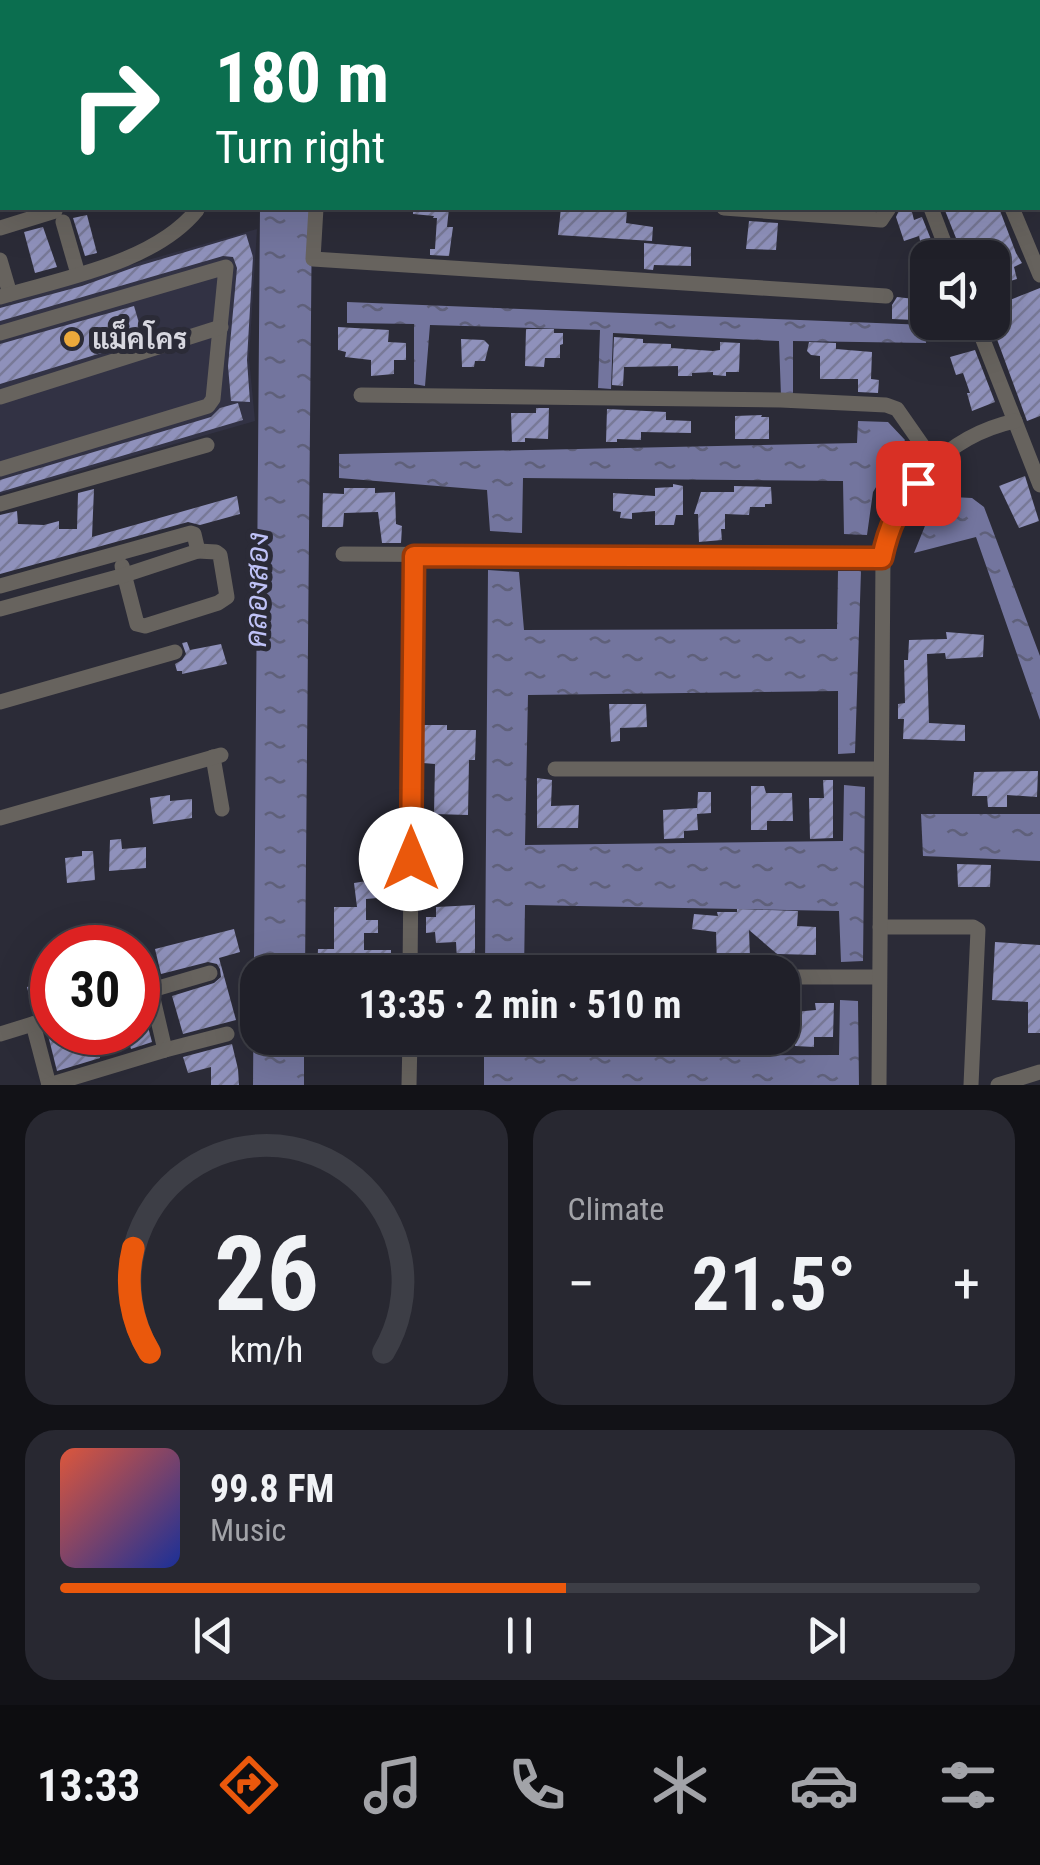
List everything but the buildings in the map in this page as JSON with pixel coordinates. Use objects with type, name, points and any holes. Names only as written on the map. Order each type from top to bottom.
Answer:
[{"type":"street","points":[[0,260],[5,296],[107,265],[170,236],[197,210]]},
{"type":"street","points":[[316,210],[313,259],[886,296]]},
{"type":"street","points":[[750,210],[881,220],[887,210]]},
{"type":"street","points":[[932,210],[943,240]]},
{"type":"street","points":[[1013,210],[1040,274]]},
{"type":"street","points":[[0,228],[59,216],[78,274]]},
{"type":"street","points":[[0,333],[226,267],[213,399],[208,406],[0,469]]},
{"type":"street","points":[[0,397],[221,326]]},
{"type":"street","points":[[983,340],[1040,485]]},
{"type":"street","points":[[361,395],[886,405],[897,410],[930,455]]},
{"type":"street","points":[[879,1085],[882,558],[893,519],[930,455],[1014,420]]},
{"type":"street","points":[[0,504],[207,445]]},
{"type":"street","points":[[0,586],[192,534],[198,550]]},
{"type":"street","points":[[0,609],[125,575],[198,550],[220,554],[228,592],[218,604],[145,626],[137,624],[125,575],[118,553]]},
{"type":"street","points":[[343,554],[882,558]]},
{"type":"street","points":[[410,955],[414,556]]},
{"type":"street","points":[[0,702],[176,652]]},
{"type":"street","points":[[0,818],[217,756],[222,810]]},
{"type":"street","points":[[555,769],[880,769]]},
{"type":"street","points":[[880,927],[978,930],[972,1085]]},
{"type":"street","points":[[160,987],[210,973]]},
{"type":"street","points":[[800,978],[879,977]]},
{"type":"street","points":[[0,1034],[30,1025]]},
{"type":"street","points":[[160,1034],[166,1050]]},
{"type":"street","points":[[41,1055],[49,1085],[227,1034]]},
{"type":"street","points":[[410,1055],[410,1085]]},
{"type":"street","points":[[998,1085],[1040,1072]]},
{"type":"shaded area","points":[[257,229],[249,358],[255,421],[0,494],[0,302]]},
{"type":"water","name":"คลองสอง","points":[[260,210],[312,210],[305,955],[254,955]]},
{"type":"water","points":[[347,302],[910,324],[910,340],[926,340],[793,341],[793,397],[781,396],[779,341],[613,333],[611,389],[598,388],[600,330],[430,325],[425,386],[414,384],[414,324],[347,323]]},
{"type":"water","points":[[858,421],[888,422],[905,440],[873,492],[867,535],[844,534],[843,481],[523,478],[522,533],[490,531],[487,490],[339,478],[339,454],[857,443]]},
{"type":"water","points":[[952,497],[972,498],[984,507],[1040,656],[1040,720],[976,537],[914,553],[929,516]]},
{"type":"water","points":[[488,570],[519,572],[524,630],[837,629],[838,571],[861,571],[855,753],[838,754],[838,691],[528,695],[525,845],[843,841],[844,785],[865,787],[863,961],[841,962],[839,911],[525,905],[524,955],[485,955]]},
{"type":"water","points":[[921,814],[1040,814],[1040,861],[923,856]]},
{"type":"water","points":[[840,1000],[858,1001],[859,1085],[484,1085],[484,1055],[839,1055]]},
{"type":"water","points":[[253,1055],[304,1055],[304,1085],[253,1085]]},
{"type":"place","name":"แม็คโคร","points":[[72,339]]},
{"type":"route","points":[[411,859],[414,556],[882,558],[893,519],[918,483]]}]
